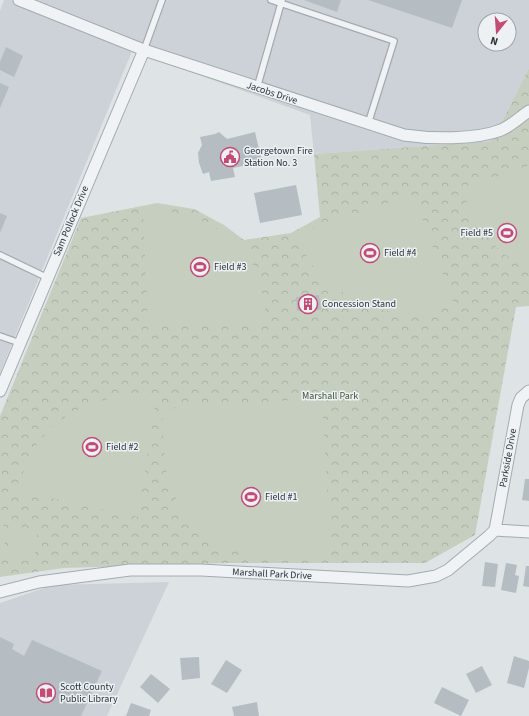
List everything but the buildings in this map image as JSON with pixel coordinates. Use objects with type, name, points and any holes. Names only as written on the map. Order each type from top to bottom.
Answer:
[{"type":"street","name":"Jacobs Drive","points":[[19,0],[144,50],[404,135],[424,138],[483,135],[502,130],[529,111]]},
{"type":"street","name":"Sam Pollock Drive","points":[[0,391],[144,50]]},
{"type":"street","name":"Parkside Drive","points":[[495,530],[518,405],[521,398],[529,391]]},
{"type":"street","points":[[495,530],[529,532]]},
{"type":"street","name":"Marshall Park Drive","points":[[0,592],[39,582],[130,570],[201,570],[414,580],[436,576],[448,570],[490,536],[495,530]]},
{"type":"lane","points":[[144,50],[162,0]]},
{"type":"lane","points":[[271,0],[281,2],[394,41],[368,124]]},
{"type":"lane","points":[[258,88],[281,2]]},
{"type":"lane","points":[[0,255],[48,278]]},
{"type":"lane","points":[[0,336],[20,343]]},
{"type":"shaded area","points":[[4,0],[529,0],[529,68],[492,141],[314,154],[310,115],[132,51],[0,373],[0,11]]},
{"type":"shaded area","points":[[169,582],[107,716],[0,716],[0,603],[53,585]]},
{"type":"green space","name":"Marshall Park","points":[[529,68],[529,306],[516,307],[475,535],[425,563],[227,563],[64,568],[0,577],[0,416],[81,218],[157,203],[194,209],[224,225],[244,240],[291,233],[320,217],[314,154],[492,141]]},
{"type":"green space","name":"Field #5","points":[[529,165],[529,274],[496,247],[474,218],[461,190]]},
{"type":"green space","name":"Field #4","points":[[413,195],[455,306],[409,315],[379,309],[351,298],[327,281],[310,263],[296,234]]},
{"type":"green space","name":"Field #3","points":[[143,208],[181,214],[204,222],[226,234],[245,251],[253,264],[259,280],[267,321],[148,327]]},
{"type":"green space","name":"Field #2","points":[[133,395],[156,398],[138,517],[19,491],[28,458],[37,444],[59,422],[86,406],[117,397]]},
{"type":"green space","name":"Field #1","points":[[322,398],[331,560],[283,561],[238,552],[206,539],[184,517],[167,477],[163,440],[162,409]]},
{"type":"green space","points":[[0,525],[6,526],[4,559],[0,559]]},
{"type":"green space","points":[[10,526],[38,529],[34,561],[8,560]]},
{"type":"place","name":"Georgetown Fire Station No. 3","points":[[230,157]]},
{"type":"place","name":"Field #5","points":[[507,233]]},
{"type":"place","name":"Field #4","points":[[370,253]]},
{"type":"place","name":"Field #3","points":[[200,267]]},
{"type":"place","name":"Concession Stand","points":[[308,304]]},
{"type":"place","name":"Field #2","points":[[92,447]]},
{"type":"place","name":"Field #1","points":[[251,497]]},
{"type":"place","name":"Scott County Public Library","points":[[46,693]]}]
